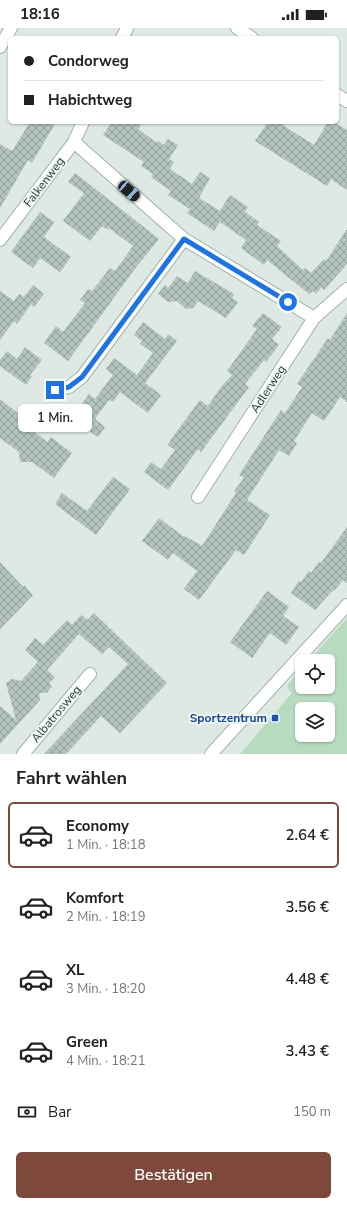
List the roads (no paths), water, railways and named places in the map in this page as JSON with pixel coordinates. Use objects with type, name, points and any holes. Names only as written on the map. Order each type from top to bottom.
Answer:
[{"type":"street","points":[[0,47],[11,28]]},
{"type":"street","points":[[237,28],[249,36]]},
{"type":"street","name":"Falkenweg","points":[[0,240],[74,142],[82,124]]},
{"type":"street","points":[[74,142],[184,239],[314,318]]},
{"type":"street","points":[[55,390],[69,387],[82,377],[184,239]]},
{"type":"street","name":"Adlerweg","points":[[198,497],[314,318],[347,289]]},
{"type":"street","points":[[211,754],[347,605]]},
{"type":"street","name":"Albatrosweg","points":[[23,754],[90,674]]},
{"type":"place","name":"Sportzentrum","points":[[275,718]]}]
